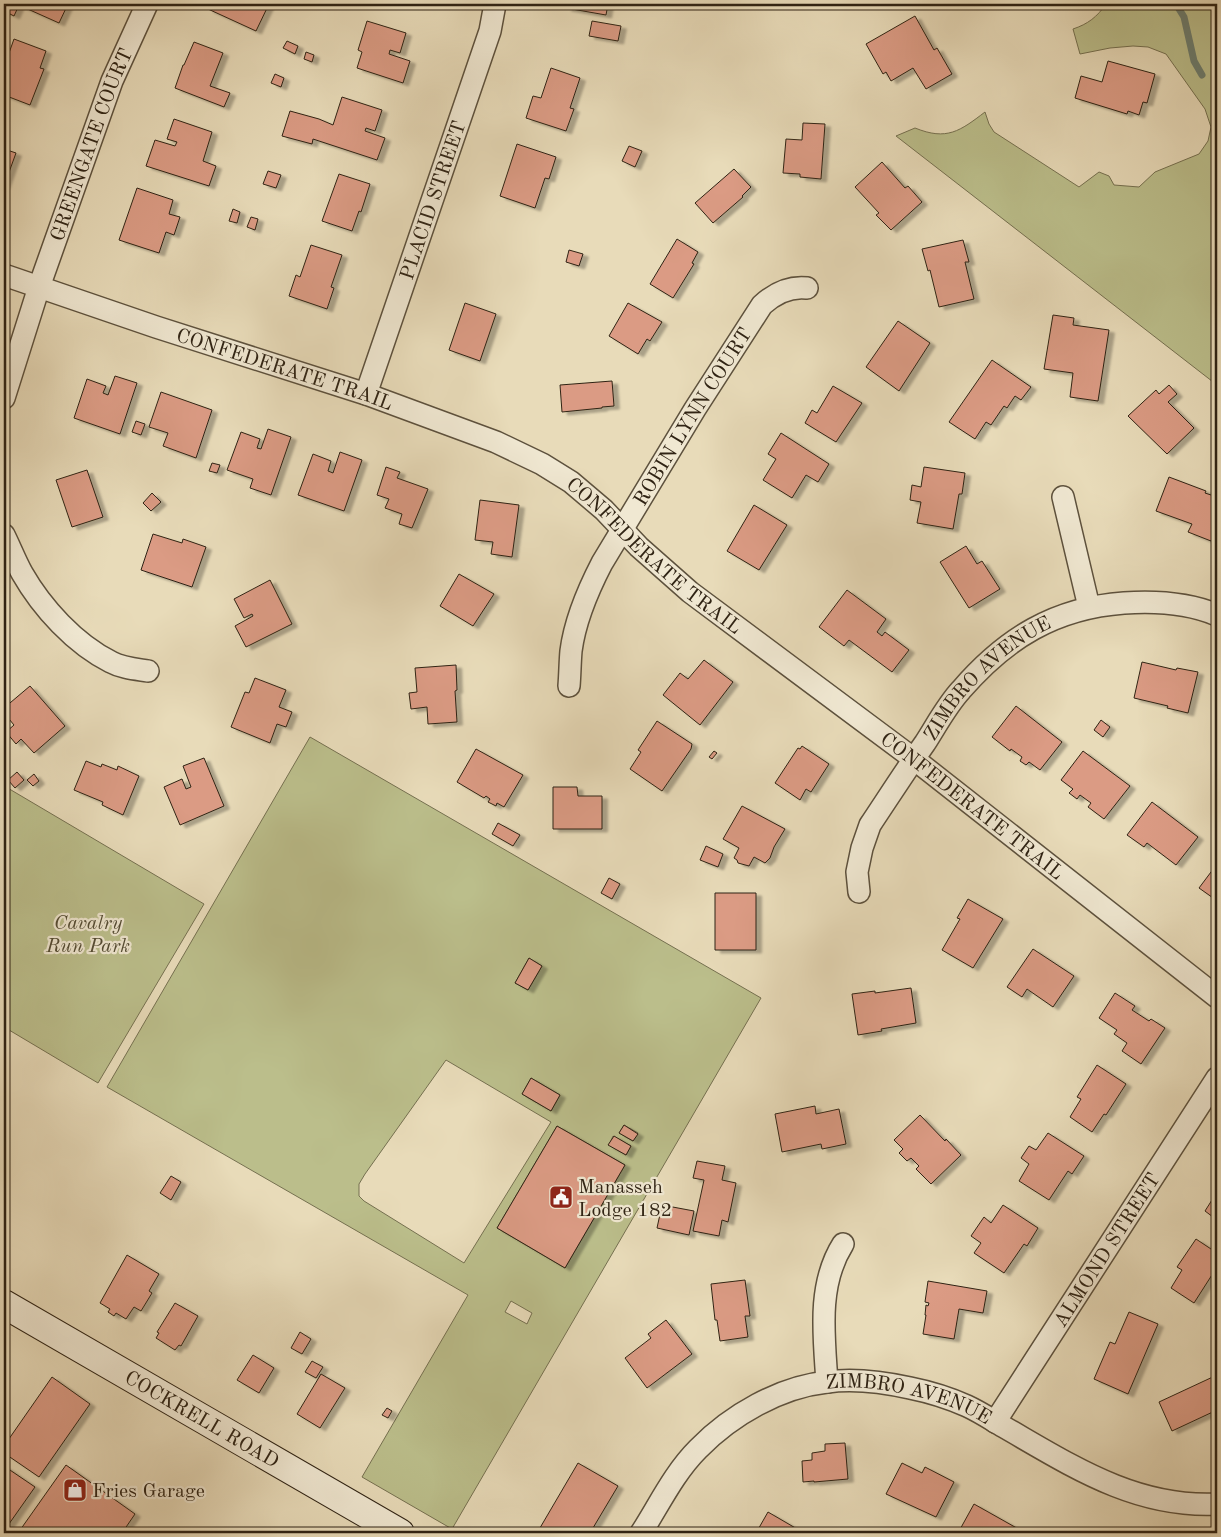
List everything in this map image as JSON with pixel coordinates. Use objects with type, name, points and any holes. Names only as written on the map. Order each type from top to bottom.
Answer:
[{"type":"street","name":"GREENGATE COURT","points":[[4,398],[39,287],[112,81],[147,4]]},
{"type":"street","name":"PLACID STREET","points":[[366,394],[490,31],[495,4]]},
{"type":"street","name":"CONFEDERATE TRAIL","points":[[4,275],[366,394],[520,452],[571,482],[604,510],[639,548],[690,592],[914,759],[1217,997]]},
{"type":"street","name":"ROBIN LYNN COURT","points":[[569,686],[571,650],[579,615],[592,582],[623,529],[695,409],[762,305],[771,296],[785,289],[807,288]]},
{"type":"street","points":[[1063,497],[1089,607]]},
{"type":"street","points":[[4,534],[23,573],[49,610],[76,638],[92,651],[112,663],[148,671]]},
{"type":"street","name":"ZIMBRO AVENUE","points":[[859,892],[857,872],[862,848],[870,825],[960,691],[990,659],[1024,632],[1050,620],[1089,607],[1142,602],[1179,605],[1217,615]]},
{"type":"street","name":"ALMOND STREET","points":[[995,1422],[1217,1078]]},
{"type":"street","points":[[827,1382],[824,1323],[827,1280],[834,1258],[843,1244]]},
{"type":"street","name":"COCKRELL ROAD","points":[[4,1304],[400,1533]]},
{"type":"street","name":"ZIMBRO AVENUE","points":[[641,1533],[679,1472],[698,1449],[725,1425],[769,1400],[792,1390],[827,1382],[878,1381],[926,1391],[968,1406],[1074,1466],[1125,1491],[1160,1500],[1196,1505],[1217,1504]]},
{"type":"green space","points":[[1106,4],[1217,4],[1217,385],[896,136],[915,128],[936,134],[953,132],[985,112],[994,132],[1079,187],[1099,172],[1109,176],[1114,185],[1139,187],[1155,172],[1199,154],[1208,141],[1211,127],[1205,109],[1166,54],[1148,47],[1133,46],[1080,54],[1073,29],[1092,20]]},
{"type":"green space","points":[[310,737],[761,998],[452,1529],[362,1477],[468,1295],[107,1087]],"holes":[[[529,958],[542,966],[528,990],[515,983]],[[446,1060],[551,1122],[464,1263],[364,1201],[359,1196],[359,1184]],[[531,1078],[560,1095],[551,1111],[522,1094]],[[624,1125],[638,1133],[633,1141],[619,1133]],[[557,1126],[625,1165],[565,1268],[497,1228]],[[613,1136],[631,1146],[626,1155],[609,1145]],[[511,1301],[532,1313],[527,1324],[505,1312]]]},
{"type":"green space","name":"Cavalry Run Park","points":[[4,783],[6,787],[204,904],[98,1083],[4,1027]]},
{"type":"building","points":[[4,4],[19,5],[14,16],[4,11]]},
{"type":"building","points":[[22,4],[68,4],[59,23],[21,6]]},
{"type":"building","points":[[211,4],[269,4],[256,31],[208,9]]},
{"type":"building","points":[[567,4],[608,4],[606,15],[566,8]]},
{"type":"building","points":[[915,16],[934,50],[937,48],[952,74],[926,89],[913,68],[891,81],[886,72],[883,74],[866,44]]},
{"type":"building","points":[[367,21],[406,33],[400,53],[390,50],[389,54],[410,61],[403,83],[357,68],[362,52],[358,50]]},
{"type":"building","points":[[592,21],[621,26],[618,41],[589,36]]},
{"type":"building","points":[[14,39],[46,51],[40,68],[44,69],[30,105],[4,95],[4,67]]},
{"type":"building","points":[[287,41],[298,46],[295,54],[283,48]]},
{"type":"building","points":[[194,42],[223,53],[210,86],[230,93],[224,107],[175,88]]},
{"type":"building","points":[[306,52],[314,55],[312,62],[304,59]]},
{"type":"building","points":[[1108,61],[1155,74],[1147,103],[1143,102],[1139,115],[1128,111],[1127,114],[1075,98],[1081,76],[1102,82]]},
{"type":"building","points":[[551,68],[580,78],[570,108],[574,109],[566,131],[526,118],[533,96],[541,98]]},
{"type":"building","points":[[275,74],[284,78],[281,87],[271,83]]},
{"type":"building","points":[[342,97],[382,110],[375,131],[366,128],[365,131],[385,138],[377,160],[313,139],[312,144],[282,136],[290,111],[333,125]]},
{"type":"building","points":[[174,119],[212,132],[203,161],[216,166],[209,186],[146,166],[155,140],[175,146],[177,142],[167,139]]},
{"type":"building","points":[[803,123],[825,124],[821,179],[800,177],[800,174],[783,173],[786,139],[802,140]]},
{"type":"building","points":[[517,144],[556,157],[549,179],[545,178],[535,208],[500,196]]},
{"type":"building","points":[[629,146],[642,151],[635,167],[622,161]]},
{"type":"building","points":[[4,149],[16,153],[4,186]]},
{"type":"building","points":[[882,162],[905,188],[908,186],[922,202],[891,230],[876,215],[879,213],[855,187]]},
{"type":"building","points":[[734,169],[751,187],[743,197],[713,223],[695,203]]},
{"type":"building","points":[[268,171],[281,175],[276,188],[263,184]]},
{"type":"building","points":[[339,174],[370,184],[361,212],[359,211],[352,231],[322,221]]},
{"type":"building","points":[[137,188],[173,200],[169,214],[180,217],[174,235],[166,232],[159,253],[119,240]]},
{"type":"building","points":[[233,209],[240,212],[237,223],[229,221]]},
{"type":"building","points":[[251,217],[258,219],[255,230],[247,227]]},
{"type":"building","points":[[677,239],[698,252],[692,263],[694,264],[673,298],[650,284]]},
{"type":"building","points":[[963,240],[969,262],[965,262],[974,299],[939,307],[930,270],[928,271],[922,249]]},
{"type":"building","points":[[311,245],[342,255],[331,287],[334,288],[327,309],[289,296],[296,275],[300,277]]},
{"type":"building","points":[[569,250],[583,254],[579,266],[566,262]]},
{"type":"building","points":[[465,303],[496,314],[480,361],[449,350]]},
{"type":"building","points":[[628,303],[662,322],[650,341],[647,339],[638,354],[609,336]]},
{"type":"building","points":[[1053,315],[1074,318],[1073,325],[1109,330],[1098,401],[1070,397],[1073,373],[1044,369]]},
{"type":"building","points":[[898,321],[930,343],[899,391],[866,367]]},
{"type":"building","points":[[992,360],[1031,387],[1021,400],[1015,396],[1007,408],[1004,406],[991,425],[986,422],[975,439],[949,422]]},
{"type":"building","points":[[115,376],[137,383],[120,434],[74,418],[87,379],[106,386],[103,393],[108,395]]},
{"type":"building","points":[[612,381],[614,406],[562,412],[560,385]]},
{"type":"building","points":[[1169,385],[1177,394],[1168,402],[1194,428],[1167,454],[1128,416],[1156,390],[1159,394]]},
{"type":"building","points":[[833,386],[862,403],[836,442],[805,423],[812,410],[817,413]]},
{"type":"building","points":[[161,392],[212,410],[196,458],[163,446],[168,433],[149,427]]},
{"type":"building","points":[[136,421],[145,424],[141,435],[132,432]]},
{"type":"building","points":[[268,429],[291,437],[271,495],[250,488],[253,479],[227,470],[241,432],[260,439],[257,448],[261,449]]},
{"type":"building","points":[[781,433],[829,464],[818,482],[806,475],[792,498],[763,480],[776,459],[768,454]]},
{"type":"building","points":[[340,452],[362,460],[344,511],[298,495],[313,454],[331,461],[328,471],[333,473]]},
{"type":"building","points":[[212,463],[220,465],[217,473],[209,471]]},
{"type":"building","points":[[386,467],[400,472],[397,478],[428,489],[412,528],[399,524],[402,514],[385,508],[389,499],[377,495]]},
{"type":"building","points":[[924,467],[965,473],[953,529],[917,523],[921,502],[910,500],[912,485],[921,487]]},
{"type":"building","points":[[87,470],[103,517],[72,527],[56,480]]},
{"type":"building","points":[[1169,477],[1217,497],[1217,523],[1211,541],[1188,532],[1192,524],[1156,511]]},
{"type":"building","points":[[152,493],[161,502],[151,511],[143,503]]},
{"type":"building","points":[[480,500],[519,505],[512,557],[491,554],[493,542],[475,540]]},
{"type":"building","points":[[754,505],[787,525],[759,570],[727,551]]},
{"type":"building","points":[[153,534],[182,543],[183,539],[206,547],[192,587],[141,570]]},
{"type":"building","points":[[966,546],[977,564],[982,561],[1000,589],[969,608],[940,562]]},
{"type":"building","points":[[459,574],[494,594],[473,626],[440,606]]},
{"type":"building","points":[[270,580],[292,624],[246,647],[235,626],[253,616],[252,614],[244,618],[234,599]]},
{"type":"building","points":[[847,590],[886,619],[877,632],[882,636],[885,632],[909,650],[892,672],[849,640],[844,646],[819,627]]},
{"type":"building","points":[[704,660],[733,682],[700,725],[663,695],[680,673],[688,679]]},
{"type":"building","points":[[1142,662],[1176,670],[1177,668],[1198,672],[1188,713],[1134,698]]},
{"type":"building","points":[[456,665],[457,722],[428,724],[427,707],[411,709],[409,693],[417,692],[415,668]]},
{"type":"building","points":[[255,678],[286,690],[279,707],[292,712],[286,727],[277,724],[270,743],[231,727],[245,692],[249,693]]},
{"type":"building","points":[[30,686],[65,726],[34,753],[21,739],[16,744],[6,732],[14,725],[4,713],[4,708]]},
{"type":"building","points":[[1016,706],[1062,742],[1040,770],[1029,762],[1026,765],[1020,761],[1022,757],[1011,749],[1010,751],[992,737]]},
{"type":"building","points":[[1101,720],[1110,727],[1103,737],[1094,730]]},
{"type":"building","points":[[657,721],[692,744],[691,749],[662,791],[630,769],[641,752],[638,750]]},
{"type":"building","points":[[802,746],[829,764],[811,792],[806,789],[800,800],[775,783],[798,748],[800,749]]},
{"type":"building","points":[[476,749],[523,775],[504,807],[497,803],[496,806],[488,802],[490,799],[486,796],[484,798],[457,782]]},
{"type":"building","points":[[714,751],[717,753],[712,759],[709,757]]},
{"type":"building","points":[[1083,751],[1130,786],[1104,819],[1088,807],[1091,803],[1080,795],[1077,799],[1069,793],[1073,789],[1061,780]]},
{"type":"building","points":[[204,758],[224,806],[180,825],[164,787],[182,779],[186,789],[191,787],[183,766]]},
{"type":"building","points":[[86,761],[101,767],[102,764],[117,770],[118,766],[139,776],[123,815],[102,805],[103,802],[74,790]]},
{"type":"building","points":[[17,772],[24,780],[15,788],[8,780]]},
{"type":"building","points":[[34,774],[39,781],[33,786],[27,780]]},
{"type":"building","points":[[553,787],[577,787],[578,796],[602,796],[602,829],[553,829]]},
{"type":"building","points":[[1152,802],[1198,837],[1176,865],[1147,843],[1144,847],[1127,835]]},
{"type":"building","points":[[742,806],[785,829],[774,847],[770,858],[765,863],[754,857],[749,866],[738,863],[734,858],[739,848],[723,839]]},
{"type":"building","points":[[498,823],[520,835],[513,846],[492,834]]},
{"type":"building","points":[[706,846],[723,854],[718,867],[700,860]]},
{"type":"building","points":[[1217,864],[1217,899],[1216,900],[1199,888]]},
{"type":"building","points":[[609,878],[620,884],[612,899],[601,893]]},
{"type":"building","points":[[715,893],[756,893],[756,950],[715,950]]},
{"type":"building","points":[[968,899],[1003,919],[973,968],[942,950],[960,919],[957,918]]},
{"type":"building","points":[[1033,949],[1074,976],[1053,1007],[1027,989],[1022,997],[1007,987]]},
{"type":"building","points":[[529,958],[542,966],[528,990],[515,983]]},
{"type":"building","points":[[911,988],[916,1023],[858,1035],[852,994]]},
{"type":"building","points":[[1115,993],[1135,1006],[1132,1010],[1149,1021],[1151,1019],[1165,1028],[1141,1064],[1122,1051],[1127,1043],[1114,1034],[1117,1030],[1099,1018]]},
{"type":"building","points":[[1097,1065],[1126,1084],[1106,1115],[1104,1114],[1092,1132],[1070,1117],[1081,1099],[1077,1097]]},
{"type":"building","points":[[531,1078],[560,1095],[551,1111],[522,1094]]},
{"type":"building","points":[[815,1106],[816,1114],[839,1109],[846,1144],[822,1149],[821,1144],[782,1152],[775,1114]]},
{"type":"building","points":[[920,1115],[961,1155],[931,1184],[916,1169],[919,1166],[911,1158],[907,1161],[899,1153],[903,1149],[894,1140]]},
{"type":"building","points":[[624,1125],[638,1134],[633,1141],[619,1133]]},
{"type":"building","name":"Manasseh Lodge 182","points":[[557,1126],[625,1165],[565,1268],[497,1228]]},
{"type":"building","points":[[1048,1133],[1084,1156],[1072,1174],[1068,1171],[1049,1200],[1019,1181],[1029,1164],[1021,1158],[1029,1146],[1036,1150]]},
{"type":"building","points":[[614,1136],[631,1146],[626,1155],[608,1145]]},
{"type":"building","points":[[697,1161],[725,1166],[722,1180],[736,1183],[728,1222],[722,1220],[719,1236],[693,1231],[704,1180],[693,1178]]},
{"type":"building","points":[[171,1176],[181,1182],[171,1200],[160,1193]]},
{"type":"building","points":[[1217,1192],[1217,1220],[1205,1211]]},
{"type":"building","points":[[662,1205],[694,1211],[689,1235],[657,1228]]},
{"type":"building","points":[[1003,1205],[1038,1228],[1027,1246],[1024,1244],[1004,1273],[974,1253],[981,1243],[971,1236],[984,1217],[991,1223]]},
{"type":"building","points":[[1196,1239],[1217,1253],[1217,1267],[1194,1303],[1171,1288],[1182,1270],[1177,1267]]},
{"type":"building","points":[[127,1255],[159,1274],[149,1291],[152,1293],[141,1311],[134,1307],[126,1319],[116,1313],[114,1316],[108,1312],[110,1309],[100,1303]]},
{"type":"building","points":[[745,1280],[750,1316],[745,1316],[748,1337],[720,1341],[717,1320],[715,1320],[711,1284]]},
{"type":"building","points":[[928,1281],[987,1291],[983,1313],[959,1309],[954,1339],[923,1334],[926,1305],[928,1306],[929,1303],[925,1302]]},
{"type":"building","points":[[175,1303],[198,1316],[181,1346],[179,1345],[175,1350],[156,1338],[159,1333],[157,1332]]},
{"type":"building","points":[[1129,1312],[1158,1324],[1128,1394],[1094,1379],[1110,1342],[1115,1344]]},
{"type":"building","points":[[666,1320],[692,1354],[647,1388],[625,1358],[651,1338],[648,1334]]},
{"type":"building","points":[[300,1332],[311,1339],[302,1354],[291,1348]]},
{"type":"building","points":[[253,1355],[274,1368],[259,1393],[237,1380]]},
{"type":"building","points":[[312,1361],[323,1367],[316,1378],[305,1372]]},
{"type":"building","points":[[321,1374],[345,1388],[320,1428],[297,1414]]},
{"type":"building","points":[[1217,1375],[1217,1410],[1172,1431],[1159,1402]]},
{"type":"building","points":[[52,1377],[90,1404],[39,1477],[4,1453],[4,1446]]},
{"type":"building","points":[[387,1408],[392,1411],[388,1418],[382,1415]]},
{"type":"building","points":[[845,1443],[848,1479],[803,1482],[802,1461],[812,1460],[812,1453],[825,1451],[825,1444]]},
{"type":"building","points":[[578,1463],[618,1486],[590,1533],[537,1533]]},
{"type":"building","points":[[902,1463],[922,1473],[925,1467],[954,1482],[936,1517],[886,1494]]},
{"type":"building","name":"Fries Garage","points":[[66,1465],[135,1514],[122,1533],[18,1533]]},
{"type":"building","points":[[4,1466],[35,1487],[4,1531]]},
{"type":"building","points":[[974,1504],[1022,1531],[1021,1533],[958,1533]]},
{"type":"building","points":[[768,1512],[804,1533],[756,1533]]},
{"type":"waterway","points":[[1176,4],[1184,17],[1194,61],[1202,75]]},
{"type":"place","name":"Manasseh Lodge 182","points":[[561,1197]]},
{"type":"place","name":"Fries Garage","points":[[75,1490]]}]
